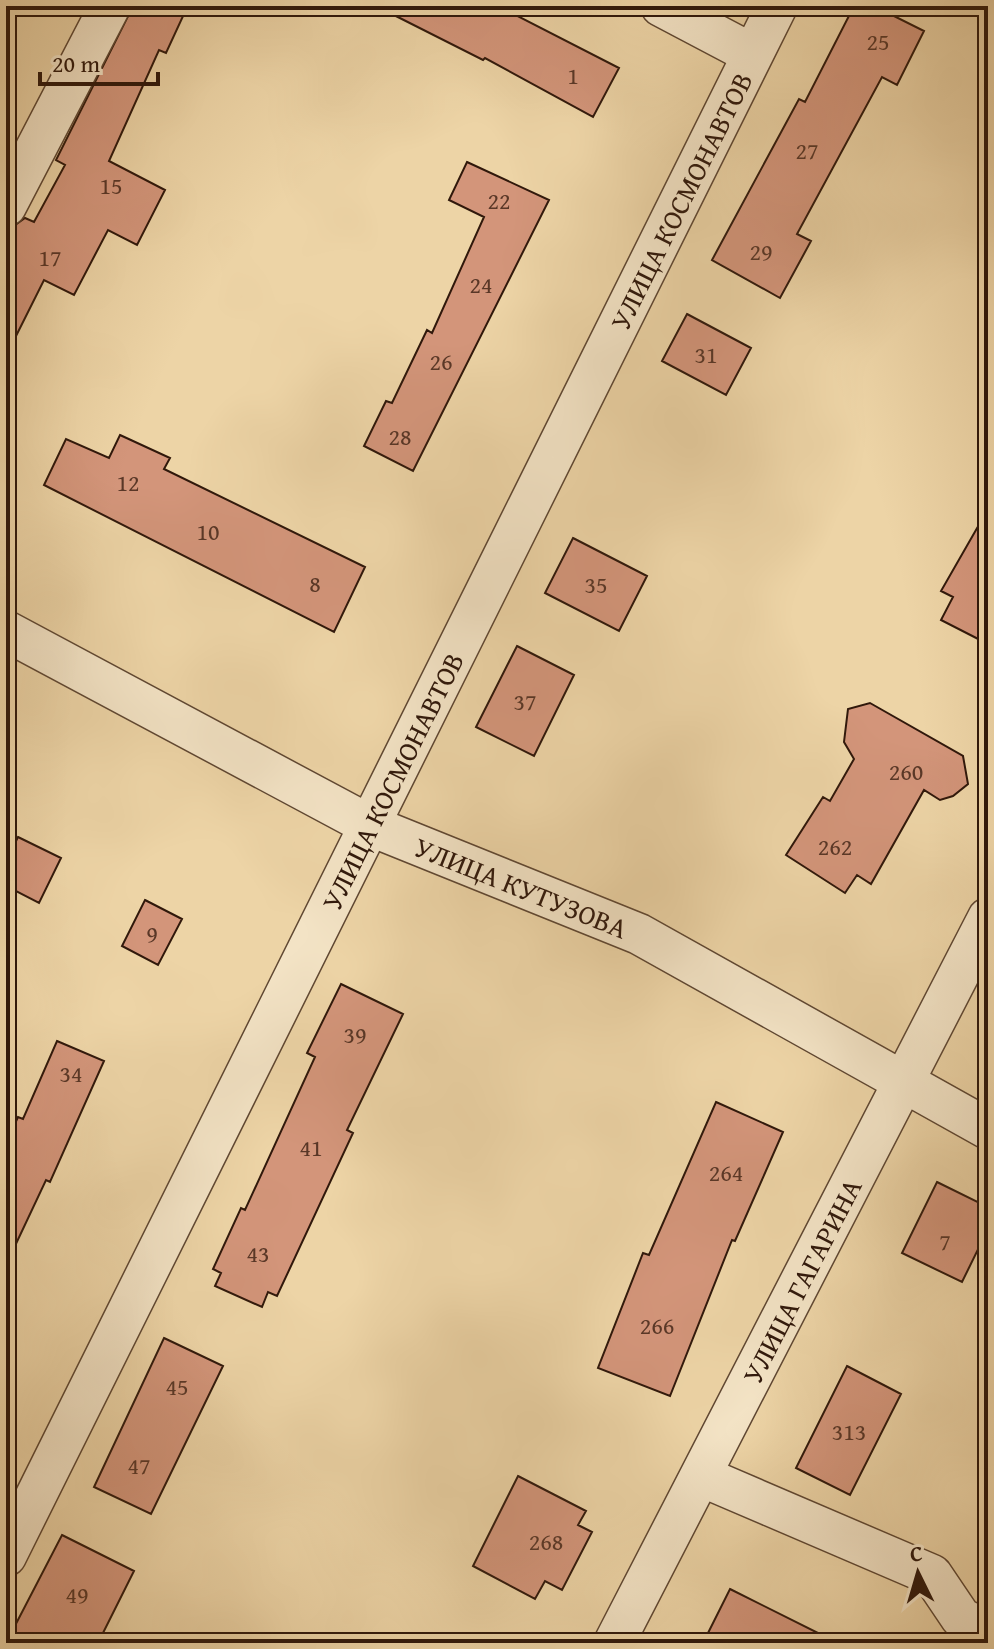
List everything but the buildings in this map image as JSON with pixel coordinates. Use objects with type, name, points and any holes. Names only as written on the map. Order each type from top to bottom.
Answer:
[{"type":"street","points":[[6,206],[110,6]]},
{"type":"street","points":[[661,6],[752,54]]},
{"type":"street","name":"УЛИЦА КОСМОНАВТОВ","points":[[6,1556],[777,6]]},
{"type":"street","name":"УЛИЦА КУТУЗОВА","points":[[6,631],[371,826],[639,934],[904,1079],[988,1129]]},
{"type":"street","name":"УЛИЦА ГАГАРИНА","points":[[614,1643],[988,918]]},
{"type":"street","points":[[701,1476],[932,1575],[961,1618],[988,1631]]}]
